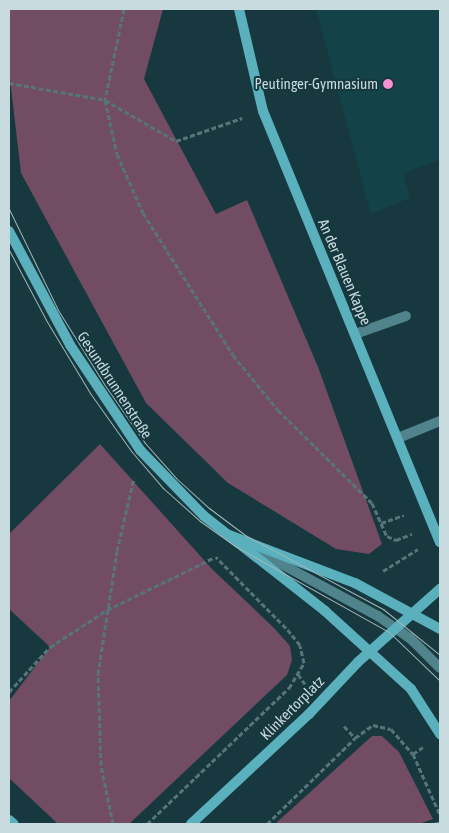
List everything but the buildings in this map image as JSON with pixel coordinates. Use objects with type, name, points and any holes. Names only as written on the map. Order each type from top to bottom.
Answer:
[{"type":"street","name":"An der Blauen Kappe","points":[[238,9],[262,111],[439,539]]},
{"type":"street","name":"Gesundbrunnenstraße","points":[[9,231],[70,345],[140,450],[186,500],[238,545],[325,611],[411,689],[440,734]]},
{"type":"street","name":"Gesundbrunnenstraße","points":[[226,533],[360,586],[413,612],[440,629]]},
{"type":"street","name":"Klinkertorplatz","points":[[192,824],[309,714],[370,651],[440,589]]},
{"type":"street","points":[[9,820],[14,824]]},
{"type":"lane","points":[[355,334],[406,316]]},
{"type":"lane","points":[[398,438],[440,421]]},
{"type":"lane","points":[[226,533],[395,628],[440,668]]},
{"type":"path","points":[[124,9],[105,100],[117,154],[143,213],[184,279],[256,383],[278,410],[372,503],[387,536],[396,540],[434,527]]},
{"type":"path","points":[[9,83],[105,100],[176,140],[262,111]]},
{"type":"path","points":[[113,824],[101,766],[98,674],[117,551],[140,450]]},
{"type":"path","points":[[360,586],[439,539]]},
{"type":"path","points":[[9,692],[50,647],[108,610],[238,545]]},
{"type":"path","points":[[147,824],[289,688],[304,663],[300,645],[215,557]]},
{"type":"path","points":[[298,674],[307,686]]},
{"type":"path","points":[[267,824],[365,729],[379,725],[398,736],[413,754],[440,815]]},
{"type":"path","points":[[344,726],[355,738]]},
{"type":"path","points":[[413,754],[426,746]]},
{"type":"path","points":[[434,824],[440,822]]},
{"type":"shaded area","points":[[9,9],[163,9],[144,79],[216,214],[247,200],[318,367],[382,544],[369,554],[336,549],[228,483],[146,403],[21,173],[9,71]]},
{"type":"shaded area","name":"Peutinger-Gymnasium","points":[[316,9],[440,9],[440,160],[403,173],[410,198],[371,214]]},
{"type":"shaded area","points":[[100,444],[212,569],[274,628],[290,646],[292,660],[287,675],[129,824],[58,824],[9,778],[9,701],[50,647],[9,609],[9,534]]},
{"type":"shaded area","points":[[372,736],[382,736],[399,752],[433,819],[419,824],[275,824]]},
{"type":"tram line","points":[[9,209],[58,310],[104,384],[145,443],[176,478],[209,508],[245,535],[383,609],[440,655]]},
{"type":"tram line","points":[[9,250],[46,320],[90,393],[132,452],[163,488],[200,521],[235,546],[389,632],[440,681]]},
{"type":"place","name":"Peutinger-Gymnasium","points":[[388,84]]}]
